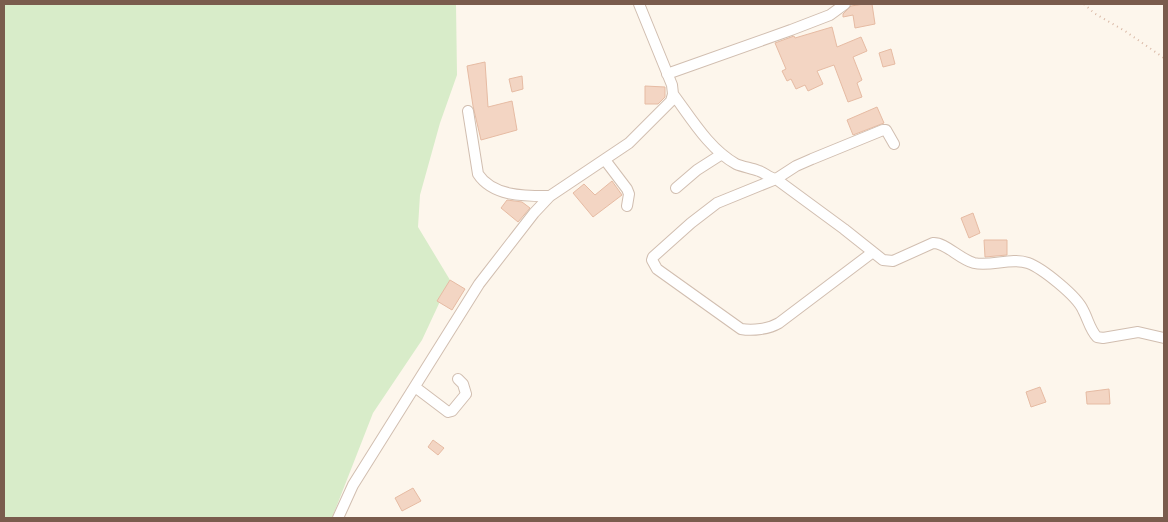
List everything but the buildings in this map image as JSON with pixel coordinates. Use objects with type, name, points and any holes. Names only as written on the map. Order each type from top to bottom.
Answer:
[{"type":"street","points":[[338,518],[353,485],[479,284],[534,213],[550,196],[629,143],[671,102],[673,94],[672,85],[639,4]]},
{"type":"street","points":[[667,74],[830,15],[845,4]]},
{"type":"street","points":[[673,94],[702,133],[722,154],[738,165],[761,171],[776,179],[883,260],[889,262],[933,242],[939,242],[968,261],[979,264],[1028,263],[1059,283],[1078,301],[1097,338],[1138,332],[1164,338]]},
{"type":"street","points":[[468,111],[478,174],[483,181],[507,193],[528,196],[550,196]]},
{"type":"street","points":[[873,252],[780,323],[773,327],[748,330],[741,329],[656,269],[653,264],[653,258],[691,223],[717,203],[776,179],[796,166],[812,159],[884,130],[886,130],[894,144]]},
{"type":"street","points":[[676,188],[697,170],[722,154]]},
{"type":"street","points":[[605,160],[627,189],[629,194],[627,206]]},
{"type":"street","points":[[415,387],[448,412],[452,411],[466,394],[463,384],[458,379]]},
{"type":"path","points":[[1084,4],[1094,13],[1126,31],[1164,58]]},
{"type":"green space","points":[[4,4],[456,4],[457,75],[440,123],[420,195],[418,227],[450,280],[422,340],[373,413],[332,518],[4,518]]}]
